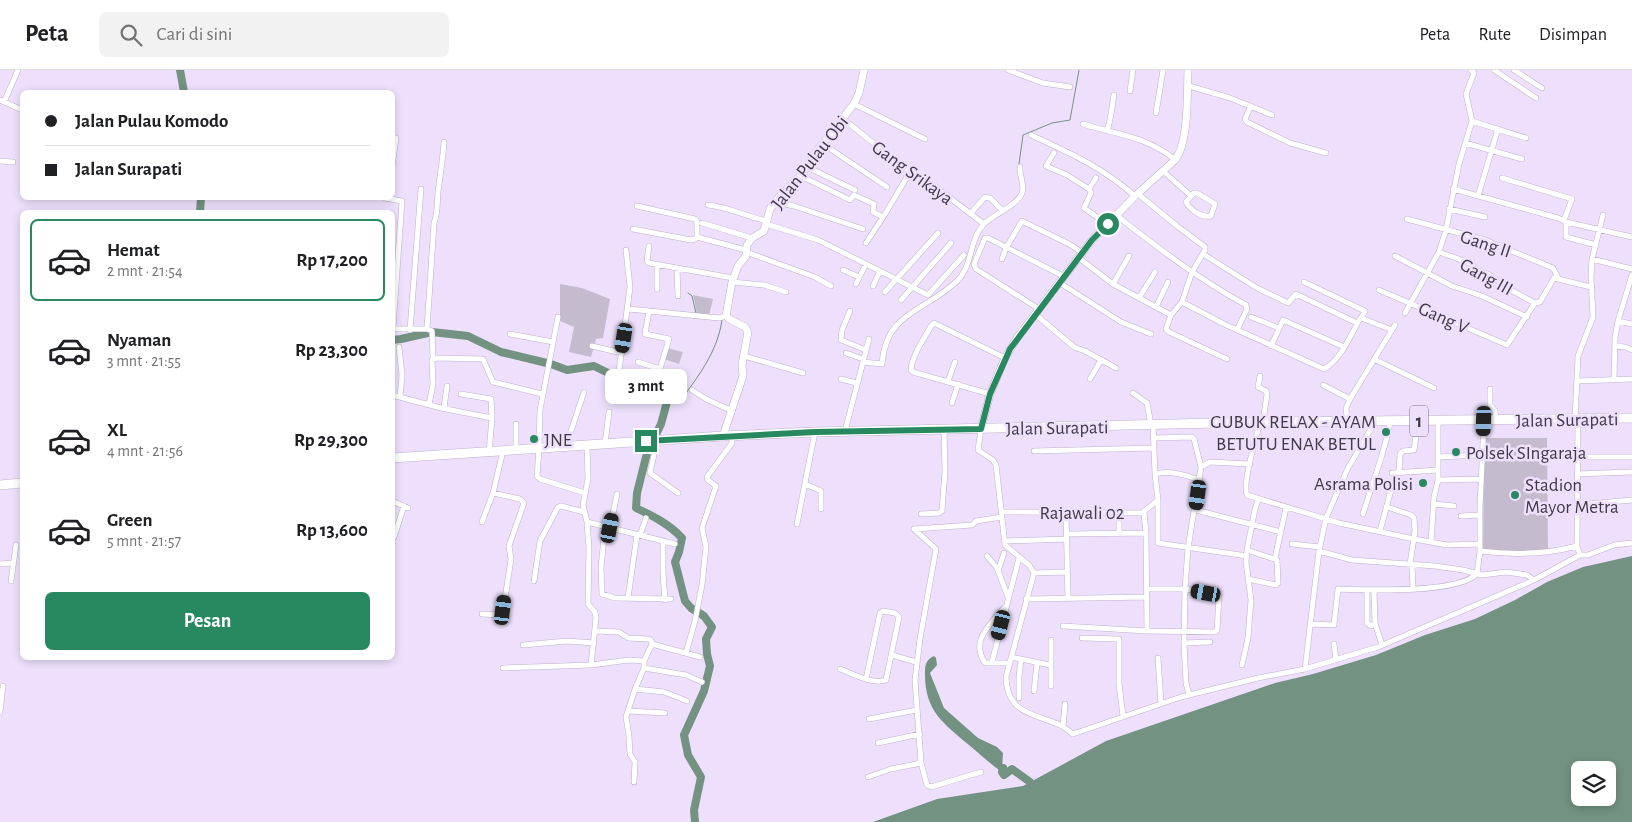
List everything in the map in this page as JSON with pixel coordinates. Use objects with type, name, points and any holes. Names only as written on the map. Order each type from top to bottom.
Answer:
[{"type":"highway","name":"Jalan Surapati","points":[[395,458],[728,436],[845,431],[1261,422],[1632,418]]},
{"type":"highway","points":[[0,485],[20,484]]},
{"type":"street","points":[[18,70],[2,101],[20,109]]},
{"type":"street","name":"Jalan Pulau Obi","points":[[724,317],[733,280],[738,266],[746,256],[747,245],[752,238],[763,232],[770,209],[800,176],[854,104],[861,86],[864,70]]},
{"type":"street","points":[[1008,70],[1043,83],[1070,87]]},
{"type":"street","points":[[1130,91],[1133,70]]},
{"type":"street","points":[[1156,113],[1163,70]]},
{"type":"street","points":[[1188,70],[1183,143],[1179,154],[1175,160],[1116,215],[1081,255],[1017,338],[1005,358],[990,394],[977,447],[981,453],[995,463],[1007,547],[1029,565],[1034,573],[1006,677],[1006,687],[1013,702],[1024,712],[1063,726],[1076,734],[1161,703],[1258,678],[1305,669],[1382,645],[1534,580],[1580,554],[1589,555],[1614,546],[1632,543]]},
{"type":"street","points":[[1406,313],[1439,252],[1446,230],[1453,189],[1472,121],[1466,94],[1474,73],[1471,70]]},
{"type":"street","points":[[1494,70],[1536,98]]},
{"type":"street","points":[[1514,70],[1542,88]]},
{"type":"street","points":[[1188,86],[1251,106],[1272,115]]},
{"type":"street","points":[[1107,131],[1114,95]]},
{"type":"street","points":[[854,104],[925,139]]},
{"type":"street","points":[[1251,106],[1245,119],[1247,122],[1290,143],[1326,153]]},
{"type":"street","name":"Gang Srikaya","points":[[843,119],[910,172],[932,185],[984,224]]},
{"type":"street","points":[[1472,121],[1526,138]]},
{"type":"street","points":[[1082,124],[1151,144],[1175,160]]},
{"type":"street","points":[[1478,196],[1498,129]]},
{"type":"street","points":[[1031,134],[1093,164],[1204,246],[1203,254],[1192,272],[1182,302],[1171,316],[1166,328],[1227,359]]},
{"type":"street","points":[[429,405],[433,384],[430,332],[434,223],[437,216],[444,142]]},
{"type":"street","points":[[1465,143],[1522,159]]},
{"type":"street","points":[[823,144],[887,187]]},
{"type":"street","points":[[1054,152],[1046,166],[1067,175],[1089,189],[1091,193],[1084,208],[1108,224]]},
{"type":"street","points":[[0,161],[13,162]]},
{"type":"street","points":[[807,167],[855,190]]},
{"type":"street","points":[[846,353],[863,360],[882,364],[883,349],[897,324],[957,282],[968,265],[975,241],[984,224],[1003,211],[1022,194],[1020,167]]},
{"type":"street","points":[[1163,171],[1191,196]]},
{"type":"street","points":[[866,243],[910,172]]},
{"type":"street","points":[[800,176],[850,200],[854,195],[874,204],[873,212],[883,217]]},
{"type":"street","points":[[1089,189],[1096,178]]},
{"type":"street","points":[[1502,178],[1572,199],[1564,221],[1566,237],[1596,245]]},
{"type":"street","points":[[410,330],[421,189]]},
{"type":"street","points":[[1453,189],[1564,221],[1632,237]]},
{"type":"street","points":[[1197,192],[1214,203],[1216,205],[1211,216],[1207,217],[1190,208],[1186,202],[1191,196],[1197,192]]},
{"type":"street","points":[[971,213],[985,197],[990,198],[1003,211]]},
{"type":"street","points":[[395,200],[402,201],[395,299]]},
{"type":"street","points":[[775,202],[794,206],[863,229]]},
{"type":"street","points":[[708,205],[720,206],[818,240],[928,296],[964,255]]},
{"type":"street","points":[[637,206],[695,219],[697,222],[697,237]]},
{"type":"street","points":[[1449,209],[1485,217]]},
{"type":"street","points":[[1116,215],[1192,272],[1247,306],[1237,330]]},
{"type":"street","points":[[1580,554],[1577,546],[1578,356],[1593,317],[1592,259],[1603,215]]},
{"type":"street","name":"Gang II","points":[[1407,219],[1485,240],[1553,268],[1558,278]]},
{"type":"street","points":[[1002,259],[1006,248],[1022,221],[1069,244],[1113,284],[1171,316]]},
{"type":"street","points":[[702,223],[752,238]]},
{"type":"street","points":[[633,229],[691,240],[697,237],[746,251],[815,277],[831,286]]},
{"type":"street","points":[[886,292],[938,232]]},
{"type":"street","points":[[1116,368],[1074,347],[1037,312],[975,267],[984,238],[988,238],[1062,280],[1122,322],[1151,334]]},
{"type":"street","points":[[902,300],[952,243]]},
{"type":"street","points":[[649,246],[648,262],[764,285],[786,292]]},
{"type":"street","points":[[619,371],[630,287],[626,250]]},
{"type":"street","name":"Gang III","points":[[1439,252],[1472,264],[1476,270],[1488,274],[1509,289],[1535,303]]},
{"type":"street","points":[[1203,254],[1257,288],[1288,303],[1296,294],[1359,320],[1393,327],[1350,399],[1346,408],[1347,422]]},
{"type":"street","points":[[1113,284],[1129,256]]},
{"type":"street","points":[[1395,256],[1452,286],[1482,296],[1527,317],[1535,303],[1540,302],[1552,279],[1558,278],[1592,288]]},
{"type":"street","points":[[1592,259],[1632,269]]},
{"type":"street","points":[[856,284],[866,264]]},
{"type":"street","points":[[657,265],[657,289]]},
{"type":"street","points":[[677,268],[678,296]]},
{"type":"street","points":[[843,270],[860,277]]},
{"type":"street","points":[[873,286],[880,271]]},
{"type":"street","points":[[1139,298],[1155,272]]},
{"type":"street","points":[[1614,379],[1618,321],[1632,275]]},
{"type":"street","points":[[1156,307],[1168,282]]},
{"type":"street","points":[[1182,302],[1237,330],[1324,369],[1335,360],[1365,312],[1304,282]]},
{"type":"street","name":"Gang V","points":[[1379,290],[1411,302],[1507,345],[1527,317]]},
{"type":"street","points":[[628,309],[724,317],[747,330],[742,365],[743,376],[732,411],[728,436],[732,443],[707,478],[716,486],[702,528],[706,547],[699,604],[686,653]]},
{"type":"street","points":[[648,311],[645,334],[669,339],[653,392]]},
{"type":"street","points":[[850,311],[842,330],[841,340],[866,350]]},
{"type":"street","points":[[558,317],[542,394],[537,474],[538,478],[585,493]]},
{"type":"street","points":[[1251,317],[1278,328]]},
{"type":"street","points":[[1271,346],[1278,328],[1282,321],[1285,321],[1344,347]]},
{"type":"street","points":[[1618,321],[1632,324]]},
{"type":"street","points":[[990,394],[911,370],[919,347],[934,323],[1005,358]]},
{"type":"street","points":[[395,328],[430,332]]},
{"type":"street","points":[[510,334],[553,342]]},
{"type":"street","points":[[845,431],[869,339]]},
{"type":"street","points":[[592,346],[622,353]]},
{"type":"street","points":[[1615,346],[1632,350]]},
{"type":"street","points":[[399,347],[402,374],[400,397]]},
{"type":"street","points":[[744,356],[803,373]]},
{"type":"street","points":[[433,358],[483,359],[491,380],[495,383],[542,394]]},
{"type":"street","points":[[1374,359],[1434,388]]},
{"type":"street","points":[[1090,379],[1100,360]]},
{"type":"street","points":[[638,362],[660,369]]},
{"type":"street","points":[[948,381],[955,362]]},
{"type":"street","points":[[1260,376],[1258,387],[1266,392],[1267,397],[1250,464],[1245,493],[1258,500],[1339,523],[1431,542],[1480,544]]},
{"type":"street","points":[[841,379],[856,383]]},
{"type":"street","points":[[1578,381],[1632,379]]},
{"type":"street","points":[[952,403],[958,384]]},
{"type":"street","points":[[1323,385],[1350,399]]},
{"type":"street","points":[[444,408],[447,386]]},
{"type":"street","points":[[1490,389],[1490,404],[1495,411],[1496,420]]},
{"type":"street","points":[[692,390],[713,403],[732,411]]},
{"type":"street","points":[[566,447],[584,392]]},
{"type":"street","points":[[1133,393],[1148,403],[1152,425],[1158,500],[1158,543],[1275,558]]},
{"type":"street","points":[[461,394],[491,398],[492,418],[489,452]]},
{"type":"street","points":[[395,396],[492,418]]},
{"type":"street","points":[[605,444],[609,412]]},
{"type":"street","points":[[1431,542],[1438,480],[1438,421]]},
{"type":"street","points":[[1311,624],[1334,625],[1338,589],[1374,591],[1434,588],[1470,580],[1477,574],[1480,551],[1484,421]]},
{"type":"street","points":[[1305,669],[1319,549],[1326,518],[1348,468],[1375,422]]},
{"type":"street","points":[[1362,514],[1376,469],[1386,446],[1390,422]]},
{"type":"street","points":[[516,424],[516,450]]},
{"type":"street","points":[[922,514],[940,513],[942,511],[945,471],[944,430]]},
{"type":"street","points":[[797,524],[815,432]]},
{"type":"street","points":[[1399,472],[1400,454],[1404,451],[1414,450],[1416,436]]},
{"type":"street","points":[[1153,438],[1192,438],[1194,439],[1201,462],[1196,510],[1188,548],[1185,590],[1185,672],[1189,695]]},
{"type":"street","points":[[653,441],[650,474],[678,493]]},
{"type":"street","points":[[587,445],[588,479],[583,505],[590,548],[588,602],[594,612],[595,631],[591,665]]},
{"type":"street","points":[[1034,451],[1154,448]]},
{"type":"street","points":[[482,522],[493,493],[503,451]]},
{"type":"street","points":[[1438,457],[1482,455]]},
{"type":"street","points":[[1578,457],[1632,457]]},
{"type":"street","points":[[1201,467],[1210,462],[1250,464]]},
{"type":"street","points":[[1392,473],[1438,470]]},
{"type":"street","points":[[1577,474],[1632,472]]},
{"type":"street","points":[[1155,474],[1179,473],[1200,480]]},
{"type":"street","points":[[1438,480],[1481,479]]},
{"type":"street","points":[[805,484],[822,491],[821,509]]},
{"type":"street","points":[[1380,531],[1391,490]]},
{"type":"street","points":[[482,614],[499,615],[503,612],[511,559],[509,546],[524,503],[520,499],[493,493]]},
{"type":"street","points":[[617,494],[602,560],[602,593],[606,596],[668,600],[663,573],[663,542]]},
{"type":"street","name":"Rajawali 02","points":[[916,662],[936,549],[914,529],[972,525],[976,521],[1002,515],[1144,512],[1158,500]]},
{"type":"street","points":[[1242,665],[1248,638],[1251,600],[1247,553],[1258,500]]},
{"type":"street","points":[[1577,504],[1632,500]]},
{"type":"street","points":[[395,502],[406,507],[395,534]]},
{"type":"street","points":[[1434,504],[1454,506]]},
{"type":"street","points":[[534,581],[540,540],[558,507],[564,506],[584,512]]},
{"type":"street","points":[[1387,507],[1413,517],[1415,526],[1411,564],[1413,590]]},
{"type":"street","points":[[1248,579],[1277,585],[1277,560],[1275,558],[1286,508]]},
{"type":"street","points":[[1196,510],[1281,532]]},
{"type":"street","points":[[1119,512],[1119,533]]},
{"type":"street","points":[[1144,512],[1147,631]]},
{"type":"street","points":[[1066,513],[1068,598]]},
{"type":"street","points":[[1461,516],[1480,515]]},
{"type":"street","points":[[628,598],[639,535],[646,518]]},
{"type":"street","points":[[587,522],[675,544]]},
{"type":"street","points":[[1005,541],[1119,533],[1146,533]]},
{"type":"street","points":[[1292,544],[1319,549],[1352,560],[1411,564],[1463,570],[1485,575],[1506,572],[1527,575],[1534,580]]},
{"type":"street","points":[[11,581],[16,545]]},
{"type":"street","points":[[1480,551],[1522,554],[1554,552],[1577,546]]},
{"type":"street","points":[[998,571],[1004,553]]},
{"type":"street","points":[[986,556],[998,571],[1008,598]]},
{"type":"street","points":[[992,662],[1019,558]]},
{"type":"street","points":[[0,564],[13,563]]},
{"type":"street","points":[[1034,573],[1066,572]]},
{"type":"street","points":[[1146,589],[1185,590],[1206,593]]},
{"type":"street","points":[[1367,590],[1368,623],[1371,626],[1375,623]]},
{"type":"street","points":[[1374,591],[1375,623],[1382,645]]},
{"type":"street","points":[[1026,599],[1147,597]]},
{"type":"street","points":[[1063,626],[1147,631],[1217,632],[1219,597]]},
{"type":"street","points":[[1006,606],[981,637],[979,645],[980,655],[985,663],[1021,660],[1050,666]]},
{"type":"street","points":[[840,669],[866,679],[881,682],[886,680],[898,615],[895,612],[882,611],[878,618],[866,679]]},
{"type":"street","points":[[595,631],[619,632],[628,638],[651,640],[652,644],[700,657]]},
{"type":"street","points":[[1082,638],[1119,639],[1119,684],[1123,716]]},
{"type":"street","points":[[1051,640],[1051,686]]},
{"type":"street","points":[[523,645],[567,641],[594,643]]},
{"type":"street","points":[[1184,642],[1210,642]]},
{"type":"street","points":[[634,782],[635,762],[630,754],[629,733],[626,722],[635,689],[644,668],[644,661],[652,644]]},
{"type":"street","points":[[1334,644],[1336,660]]},
{"type":"street","points":[[892,655],[916,662],[915,680],[921,763],[927,785],[931,787],[980,772]]},
{"type":"street","points":[[1158,658],[1161,703]]},
{"type":"street","points":[[503,668],[591,665],[629,660],[644,661]]},
{"type":"street","points":[[1018,698],[1018,676],[1021,660]]},
{"type":"street","points":[[1034,691],[1037,664]]},
{"type":"street","points":[[644,668],[686,675],[702,682]]},
{"type":"street","points":[[0,712],[3,686]]},
{"type":"street","points":[[635,689],[664,692],[687,701]]},
{"type":"street","points":[[1063,726],[1066,704]]},
{"type":"street","points":[[869,719],[917,710]]},
{"type":"street","points":[[628,711],[665,712]]},
{"type":"street","points":[[878,742],[920,734]]},
{"type":"street","points":[[868,777],[891,769],[921,763]]},
{"type":"shaded area","points":[[560,284],[582,288],[610,299],[603,338],[596,339],[591,357],[569,352],[574,327],[560,321]]},
{"type":"shaded area","points":[[693,295],[713,299],[709,316],[697,314]]},
{"type":"shaded area","points":[[667,348],[683,352],[679,364],[664,359]]},
{"type":"shaded area","name":"Stadion Mayor Metra","points":[[1484,438],[1547,438],[1548,552],[1483,551]]},
{"type":"shaded area","points":[[1632,556],[1632,822],[873,822],[937,799],[1023,786],[1106,741],[1275,683],[1376,655],[1425,635],[1475,619],[1547,582],[1583,567]]},
{"type":"shaded area","points":[[934,656],[937,665],[930,673],[944,708],[978,738],[997,747],[1003,753],[1002,770],[995,767],[944,723],[932,707],[926,687],[925,666],[927,661]]},
{"type":"waterway","points":[[180,70],[184,90]]},
{"type":"waterway","points":[[1019,164],[1023,135],[1052,123],[1070,120],[1079,70]]},
{"type":"waterway","points":[[200,210],[201,200]]},
{"type":"waterway","points":[[688,293],[692,296],[696,313]]},
{"type":"waterway","points":[[686,393],[704,367],[713,349],[722,320]]},
{"type":"waterway","points":[[395,340],[432,332],[468,336],[501,352],[551,364],[567,370],[594,366],[667,402],[661,424],[647,453],[637,493],[636,508],[666,524],[682,538],[675,562],[685,601],[691,608],[704,616],[712,627],[706,639],[710,666],[704,691],[684,735],[688,755],[701,777],[694,810],[695,822]]},
{"type":"waterway","points":[[1003,768],[1002,772],[1004,775],[1012,769],[1030,782]]},
{"type":"place","name":"GUBUK RELAX - AYAM BETUTU ENAK BETUL","points":[[1386,432]]},
{"type":"place","name":"JNE","points":[[534,439]]},
{"type":"place","name":"Polsek SIngaraja","points":[[1456,452]]},
{"type":"place","name":"Asrama Polisi","points":[[1423,483]]},
{"type":"place","name":"Stadion Mayor Metra","points":[[1515,495]]},
{"type":"route","points":[[646,441],[815,432],[981,429],[990,394],[1010,349],[1082,252],[1108,224]]}]
